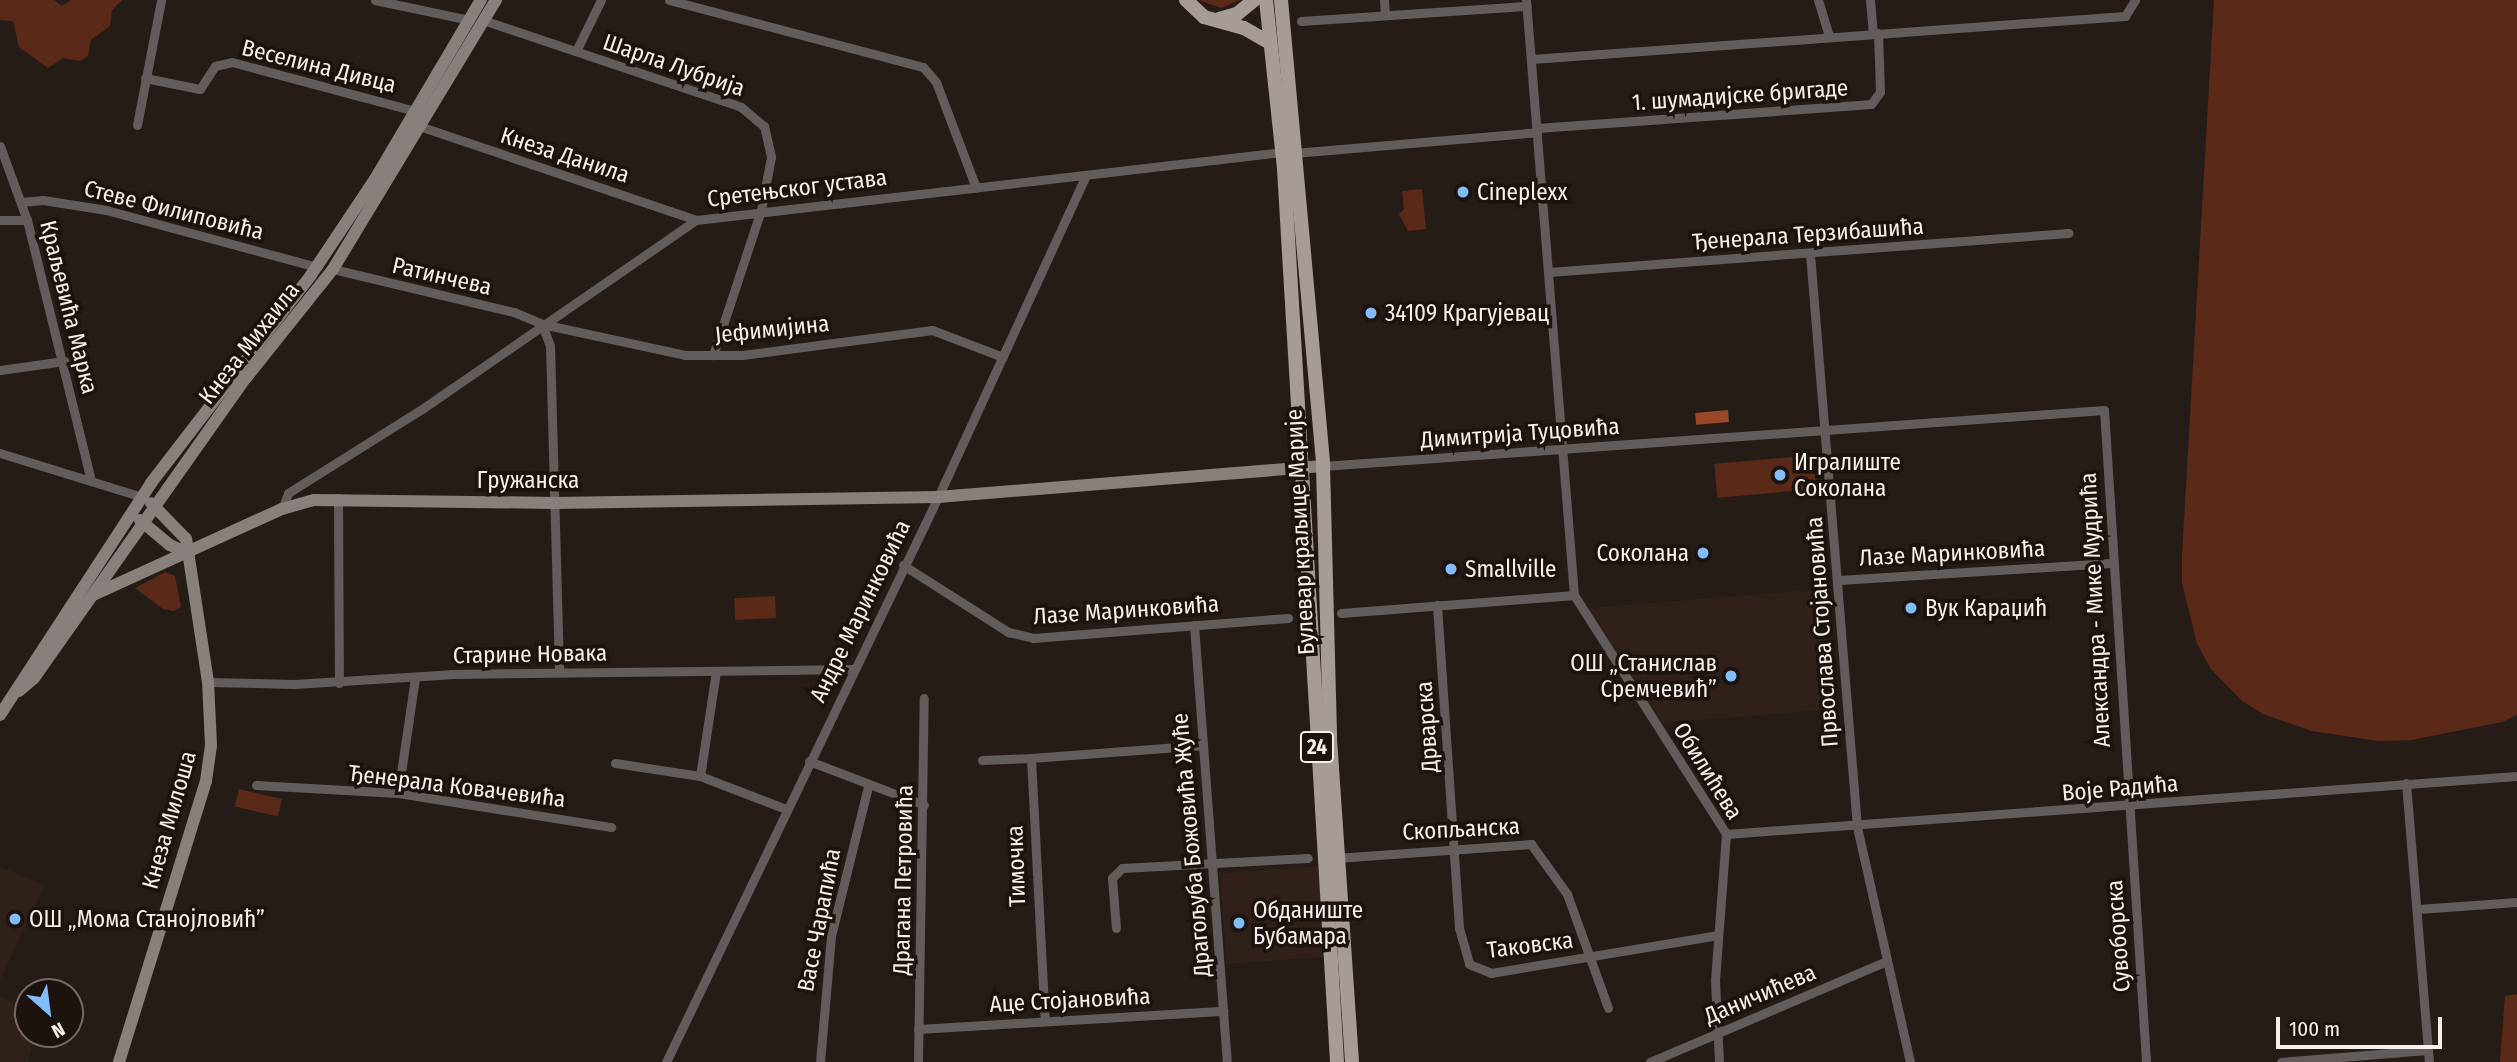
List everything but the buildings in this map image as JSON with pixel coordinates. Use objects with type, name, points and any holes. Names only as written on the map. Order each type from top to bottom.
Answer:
[{"type":"main road","points":[[1186,0],[1210,19],[1244,28],[1270,43]]},
{"type":"main road","points":[[1210,19],[1237,14],[1254,0]]},
{"type":"main road","name":"Булевар краљице Марије","points":[[1266,0],[1270,43],[1288,153],[1323,466],[1336,858],[1352,1062]]},
{"type":"main road","name":"Булевар краљице Марије","points":[[1281,0],[1303,470],[1336,1062]]},
{"type":"street","points":[[136,125],[161,0]]},
{"type":"street","points":[[375,0],[469,20]]},
{"type":"street","name":"Кнеза Михаила","points":[[0,715],[142,497],[317,267],[481,0]]},
{"type":"street","name":"Кнеза Михаила","points":[[13,696],[34,678],[246,378],[333,269],[422,127],[496,0]]},
{"type":"street","points":[[576,51],[601,0]]},
{"type":"street","points":[[669,0],[923,67],[936,82],[976,188]]},
{"type":"street","points":[[1384,0],[1385,15]]},
{"type":"street","points":[[1818,0],[1829,37]]},
{"type":"street","name":"1. шумадијске бригаде","points":[[1288,153],[1871,104],[1880,92],[1870,0]]},
{"type":"street","points":[[1532,59],[2125,16],[2135,0]]},
{"type":"street","points":[[1301,21],[1526,3],[1574,595],[1341,613]]},
{"type":"street","name":"Шарла Лубрија","points":[[484,20],[752,113],[764,126],[771,145],[761,210],[713,355]]},
{"type":"street","name":"Веселина Дивца","points":[[145,78],[200,89],[209,71],[228,62],[415,111]]},
{"type":"street","name":"Кнеза Данила","points":[[422,127],[696,220]]},
{"type":"street","name":"Краљевића Марка","points":[[0,146],[27,220],[64,361],[91,481]]},
{"type":"street","name":"Сретењског устава","points":[[282,509],[288,493],[422,409],[696,220],[761,210],[1288,153]]},
{"type":"street","name":"Андре Маринковића","points":[[666,1062],[938,497],[1086,175]]},
{"type":"street","name":"Стеве Филиповића","points":[[21,202],[43,200],[106,210],[317,267]]},
{"type":"street","points":[[0,220],[27,220]]},
{"type":"street","name":"Ђенерала Терзибашића","points":[[1549,272],[2069,233]]},
{"type":"street","name":"Првослава Стојановића","points":[[1810,254],[1839,580],[1857,827],[1885,962],[1910,1062]]},
{"type":"street","name":"Ратинчева","points":[[333,269],[514,312],[542,324]]},
{"type":"street","points":[[542,324],[550,346],[559,672]]},
{"type":"street","name":"Јефимијина","points":[[542,324],[676,354],[713,355],[932,330],[1003,357]]},
{"type":"street","points":[[0,370],[64,361]]},
{"type":"street","name":"Димитрија Туцовића","points":[[938,497],[1303,470],[1323,466],[1562,452],[2104,410]]},
{"type":"street","name":"Александра - Мике Мудрића","points":[[2104,410],[2110,563],[2126,807]]},
{"type":"street","points":[[0,453],[142,497],[156,506],[184,534],[185,552],[170,545],[131,514]]},
{"type":"street","name":"Гружанска","points":[[93,595],[282,509],[338,498],[554,502],[938,497]]},
{"type":"street","points":[[338,498],[339,683]]},
{"type":"street","name":"Кнеза Милоша","points":[[119,1062],[208,772],[212,724],[208,682],[185,552]]},
{"type":"street","name":"Лазе Маринковића","points":[[1839,580],[2110,563]]},
{"type":"street","name":"Лазе Маринковића","points":[[903,565],[1019,636],[1288,618]]},
{"type":"street","name":"Обилићева","points":[[1574,595],[1726,834],[1717,935],[1716,1033],[1719,1062]]},
{"type":"street","name":"Дрварска","points":[[1437,606],[1455,846]]},
{"type":"street","name":"Драгољуба Божовића Жуће","points":[[1194,625],[1227,1062]]},
{"type":"street","name":"Старине Новака","points":[[208,682],[294,684],[559,672],[854,668]]},
{"type":"street","points":[[699,776],[716,671]]},
{"type":"street","points":[[398,793],[415,678]]},
{"type":"street","points":[[0,692],[13,696]]},
{"type":"street","name":"Драгана Петровића","points":[[918,1062],[924,698]]},
{"type":"street","points":[[982,760],[1202,745]]},
{"type":"street","name":"Тимочка","points":[[1031,758],[1045,1021]]},
{"type":"street","points":[[809,761],[867,786],[924,805]]},
{"type":"street","points":[[615,763],[699,776],[786,809]]},
{"type":"street","name":"Воје Радића","points":[[1726,834],[1857,827],[2517,776]]},
{"type":"street","points":[[2406,783],[2429,1062]]},
{"type":"street","name":"Ђенерала Ковачевића","points":[[256,785],[398,793],[611,827]]},
{"type":"street","name":"Васе Чарапића","points":[[820,1062],[831,936],[867,786]]},
{"type":"street","name":"Сувоборска","points":[[2126,807],[2146,1062]]},
{"type":"street","name":"Скопљанска","points":[[1336,858],[1525,841],[1535,847],[1562,884],[1593,956],[1608,1008]]},
{"type":"street","name":"Таковска","points":[[1455,846],[1459,928],[1469,964],[1491,973],[1717,935]]},
{"type":"street","points":[[1116,928],[1112,878],[1116,871],[1307,858]]},
{"type":"street","points":[[2418,908],[2517,902]]},
{"type":"street","name":"Даничићева","points":[[1650,1062],[1885,962]]},
{"type":"street","name":"Аце Стојановића","points":[[918,1029],[1223,1011]]},
{"type":"street","points":[[2281,1062],[2428,1050]]},
{"type":"shaded area","points":[[0,0],[54,0],[62,6],[71,0],[122,0],[112,10],[110,26],[91,40],[88,56],[80,61],[63,58],[48,68],[19,47],[13,21],[0,20]]},
{"type":"shaded area","points":[[1198,0],[1240,0],[1221,8]]},
{"type":"shaded area","points":[[2214,0],[2517,0],[2517,715],[2502,722],[2411,740],[2378,741],[2312,731],[2263,714],[2242,701],[2211,669],[2197,644],[2182,583],[2182,555]]},
{"type":"shaded area","points":[[1422,189],[1426,229],[1408,231],[1399,214],[1404,209],[1402,191]]},
{"type":"shaded area","points":[[1728,410],[1729,422],[1696,425],[1695,413]]},
{"type":"shaded area","name":"Игралиште Соколана","points":[[1815,455],[1818,489],[1717,498],[1714,464]]},
{"type":"shaded area","points":[[165,572],[175,576],[181,607],[174,611],[163,609],[135,588]]},
{"type":"shaded area","name":"ОШ „Станислав Сремчевић”","points":[[1824,589],[1835,709],[1661,723],[1591,616],[1590,608]]},
{"type":"shaded area","points":[[775,596],[776,618],[735,620],[734,598]]},
{"type":"shaded area","points":[[239,789],[282,799],[278,816],[235,807]]},
{"type":"shaded area","points":[[1321,866],[1327,957],[1227,964],[1220,873]]},
{"type":"shaded area","name":"ОШ „Мома Станојловић”","points":[[0,867],[45,885],[0,980]]},
{"type":"shaded area","points":[[2517,994],[2517,1062],[2500,1062],[2505,996]]},
{"type":"shaded area","points":[[0,997],[14,1004],[14,1048],[32,1048],[28,1062],[0,1062]]},
{"type":"place","name":"Cineplexx","points":[[1463,192]]},
{"type":"place","name":"34109 Крагујевац","points":[[1371,313]]},
{"type":"place","name":"Игралиште Соколана","points":[[1780,475]]},
{"type":"place","name":"Соколана","points":[[1703,553]]},
{"type":"place","name":"Smallville","points":[[1451,569]]},
{"type":"place","name":"Вук Караџић","points":[[1911,608]]},
{"type":"place","name":"ОШ „Станислав Сремчевић”","points":[[1731,676]]},
{"type":"place","name":"ОШ „Мома Станојловић”","points":[[15,919]]},
{"type":"place","name":"Обданиште Бубамара","points":[[1239,923]]}]
